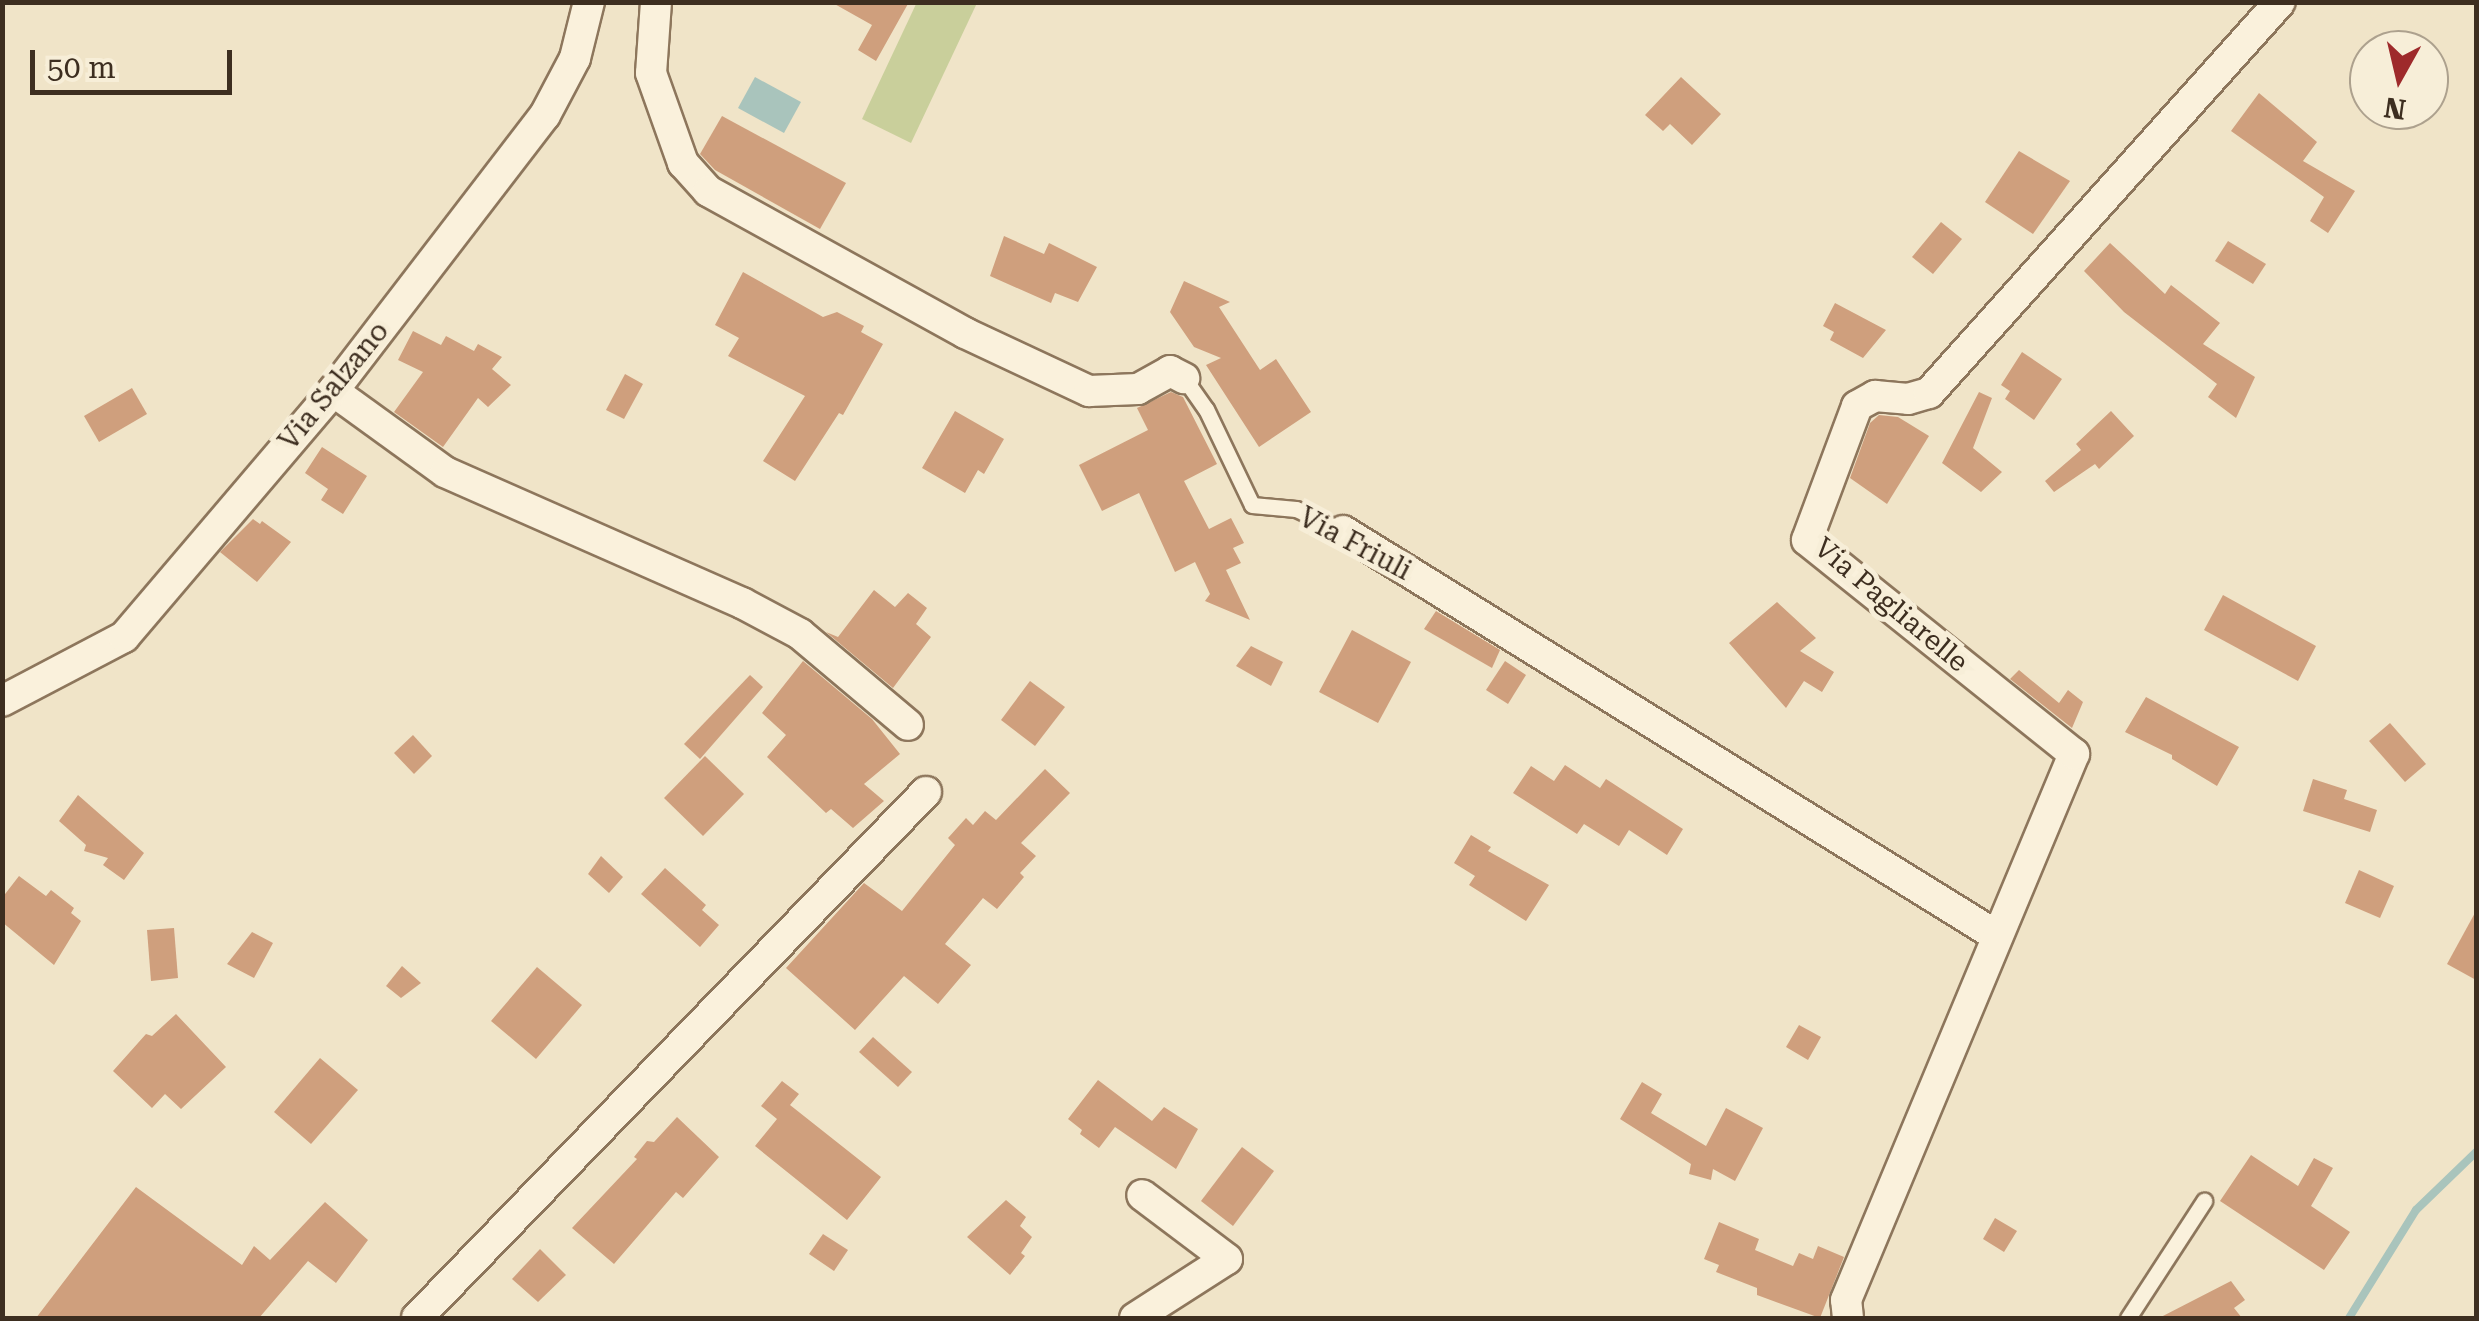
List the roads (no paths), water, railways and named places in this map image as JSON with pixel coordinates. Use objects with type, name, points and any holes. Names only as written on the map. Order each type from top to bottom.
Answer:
[{"type":"street","name":"Via Salzano","points":[[2,702],[124,637],[333,391],[545,115],[575,58],[589,2]]},
{"type":"street","name":"Via Friuli","points":[[656,2],[651,73],[655,88],[683,163],[708,191],[964,333],[1089,391],[1138,389],[1170,371],[1184,378]]},
{"type":"street","name":"Via Pagliarelle","points":[[1848,1318],[1846,1300],[2074,754],[1806,540],[1857,406],[1875,396],[1908,399],[1930,393],[2280,2]]},
{"type":"street","points":[[333,391],[446,472],[724,595],[800,634],[908,724]]},
{"type":"street","name":"Via Friuli","points":[[1344,531],[1998,936]]},
{"type":"street","points":[[416,1318],[926,792]]},
{"type":"street","points":[[1135,1318],[1226,1260],[1142,1195]]},
{"type":"lane","name":"Via Friuli","points":[[1184,378],[1206,409],[1252,505],[1296,509],[1344,531]]},
{"type":"lane","points":[[2128,1318],[2204,1202]]},
{"type":"water","points":[[755,77],[801,102],[784,133],[738,108]]},
{"type":"waterway","points":[[2349,1318],[2416,1210],[2476,1152]]}]
